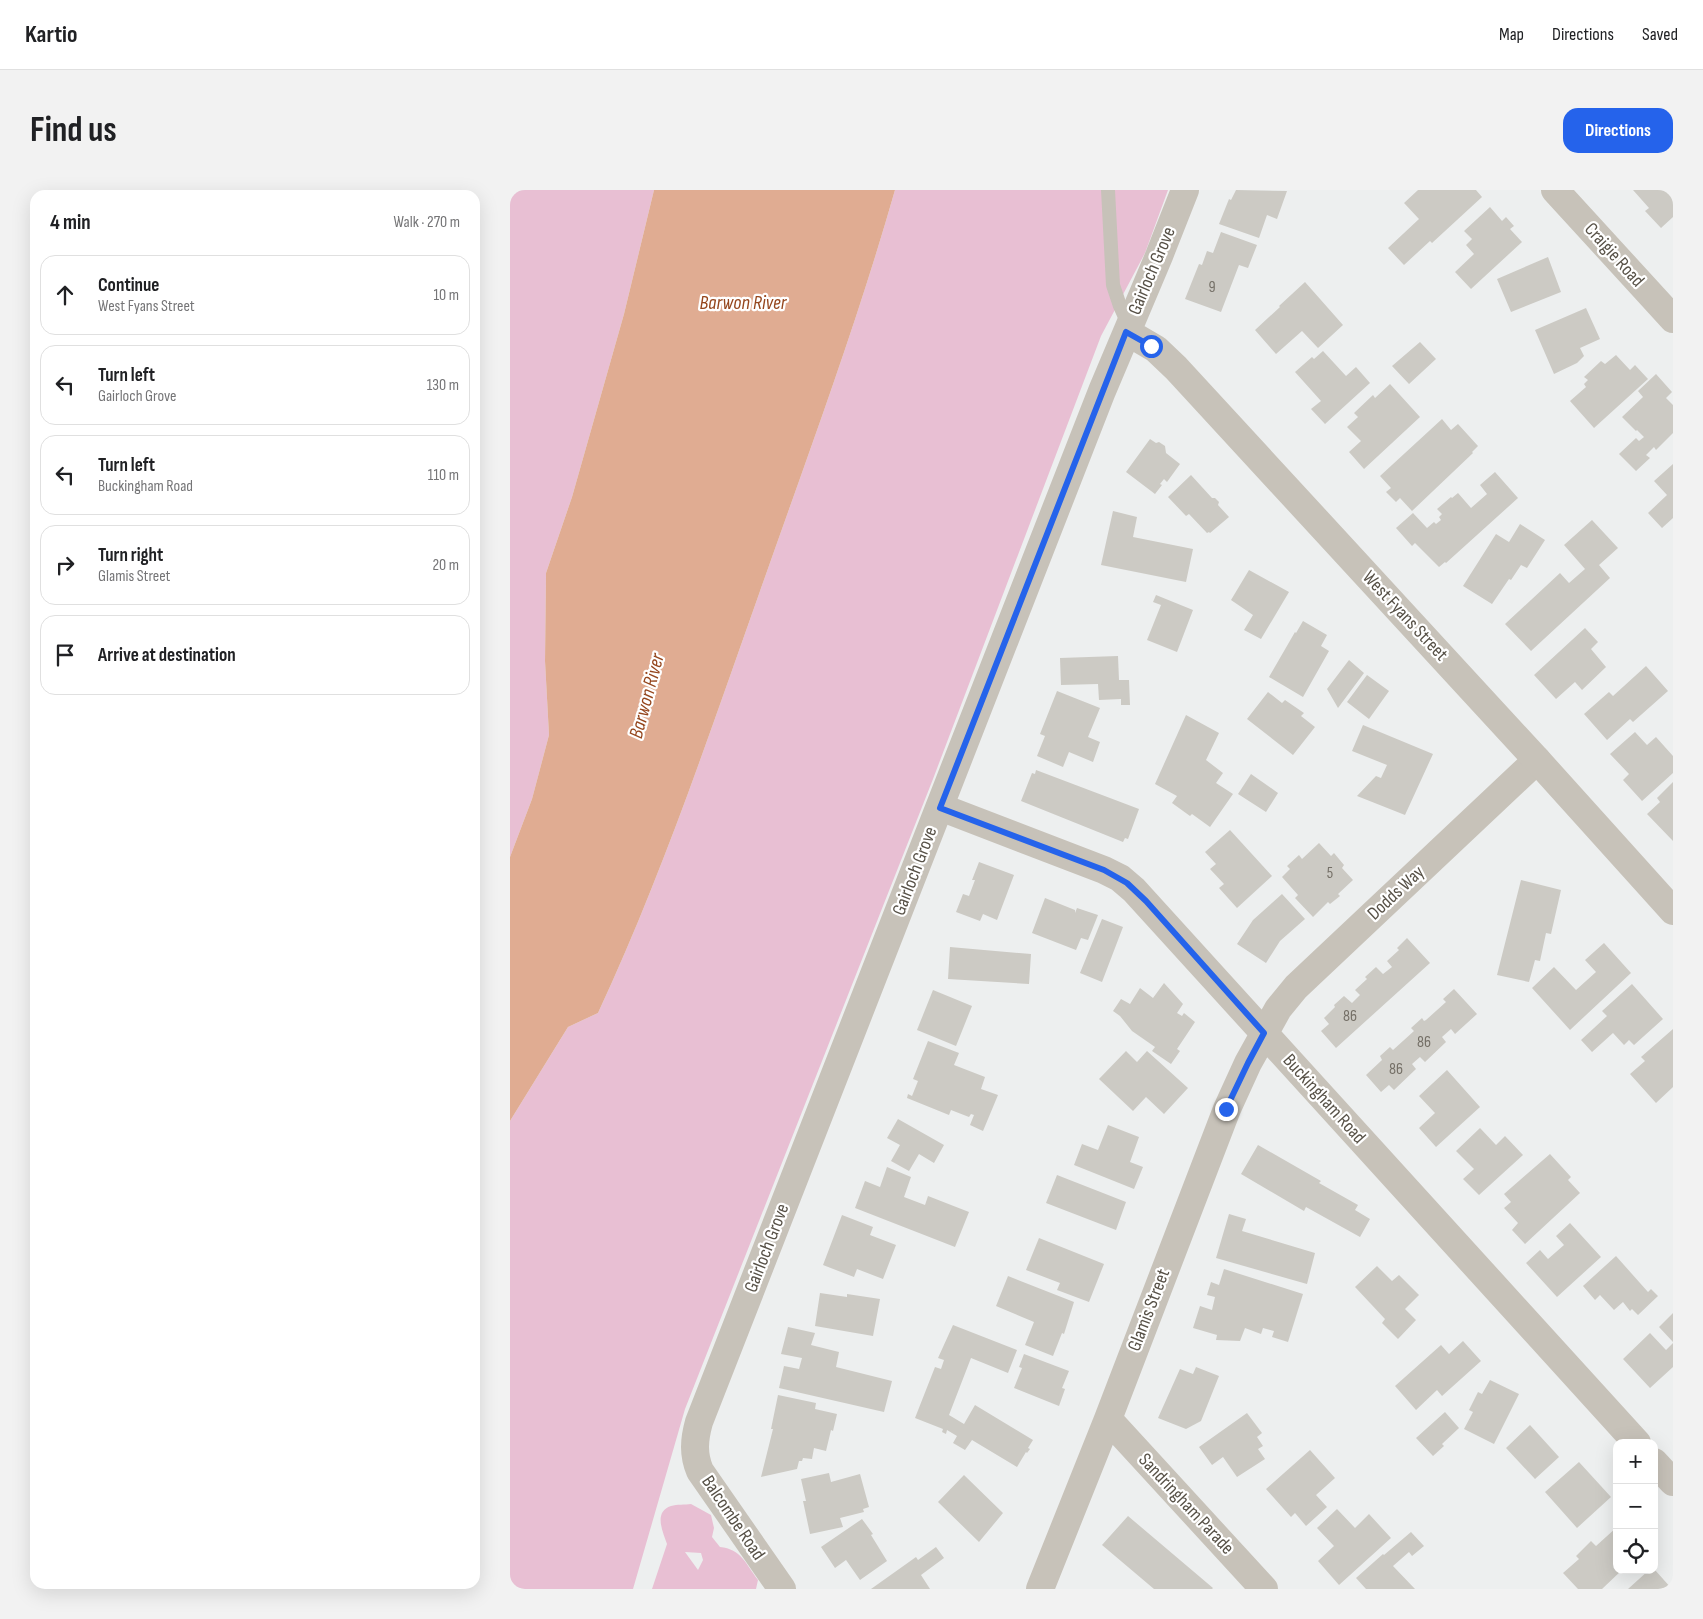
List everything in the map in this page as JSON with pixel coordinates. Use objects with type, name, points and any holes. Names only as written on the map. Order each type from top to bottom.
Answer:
[{"type":"street","name":"Gairloch Grove","points":[[694,1442],[701,1415],[1128,330],[1160,256],[1185,190]]},
{"type":"street","name":"Craigie Road","points":[[1555,190],[1673,319]]},
{"type":"street","name":"West Fyans Street","points":[[1128,330],[1167,358],[1671,904]]},
{"type":"street","name":"Dodds Way","points":[[1264,1033],[1282,1002],[1291,992],[1537,760]]},
{"type":"street","name":"Buckingham Road","points":[[940,808],[1104,870],[1127,883],[1146,901],[1633,1439]]},
{"type":"street","name":"Glamis Street","points":[[1040,1589],[1108,1419],[1226,1109],[1264,1033]]},
{"type":"street","name":"Sandringham Parade","points":[[1108,1419],[1264,1589]]},
{"type":"street","name":"Balcombe Road","points":[[694,1442],[695,1457],[705,1479],[782,1589]]},
{"type":"street","points":[[1658,1466],[1673,1482]]},
{"type":"lane","points":[[1108,190],[1113,285],[1128,330]]},
{"type":"shaded area","points":[[510,190],[654,190],[624,314],[572,497],[546,573],[545,661],[549,735],[532,799],[510,857]]},
{"type":"shaded area","points":[[895,190],[1168,190],[1145,253],[1101,336],[933,779],[685,1409],[633,1589],[510,1589],[510,1121],[568,1027],[598,1013],[643,910],[703,753],[847,343]]},
{"type":"shaded area","points":[[691,1504],[711,1515],[714,1528],[712,1537],[720,1547],[733,1551],[742,1558],[758,1580],[756,1589],[652,1589],[667,1544],[661,1523],[662,1513],[671,1506]],"holes":[[[685,1552],[701,1553],[703,1560],[698,1570]]]},
{"type":"water","name":"Barwon River","points":[[654,190],[895,190],[864,292],[812,443],[703,753],[643,910],[598,1013],[568,1027],[510,1121],[510,857],[532,799],[549,735],[545,661],[546,573],[572,497],[624,314]]},
{"type":"building","points":[[1236,190],[1287,191],[1277,219],[1267,215],[1259,238],[1219,224],[1229,199],[1231,200]]},
{"type":"building","points":[[1418,190],[1476,190],[1482,197],[1432,243],[1430,241],[1404,265],[1388,248],[1419,219],[1404,203]]},
{"type":"building","points":[[1633,190],[1673,190],[1673,217],[1661,228],[1645,211],[1649,208]]},
{"type":"building","points":[[1490,207],[1502,221],[1506,217],[1514,226],[1510,229],[1522,242],[1471,289],[1455,272],[1474,254],[1466,245],[1472,239],[1464,231]]},
{"type":"building","points":[[1221,232],[1257,245],[1248,268],[1239,265],[1221,312],[1185,299],[1199,264],[1202,265],[1207,251],[1213,253]]},
{"type":"building","points":[[1548,257],[1561,292],[1511,312],[1497,279]]},
{"type":"building","points":[[1305,282],[1343,325],[1318,348],[1302,331],[1276,354],[1255,330]]},
{"type":"building","points":[[1586,308],[1600,339],[1580,348],[1584,356],[1577,363],[1554,374],[1535,330]]},
{"type":"building","points":[[1420,342],[1436,359],[1409,384],[1392,366]]},
{"type":"building","points":[[1323,351],[1346,376],[1356,367],[1370,383],[1325,424],[1311,409],[1321,401],[1295,372],[1312,357],[1314,359]]},
{"type":"building","points":[[1616,355],[1630,370],[1635,365],[1648,379],[1594,428],[1570,401],[1586,387],[1584,384],[1588,380],[1584,377],[1601,361],[1605,364]]},
{"type":"building","points":[[1656,374],[1672,392],[1666,398],[1673,405],[1673,433],[1656,450],[1654,447],[1646,455],[1650,458],[1636,471],[1619,454],[1636,438],[1639,441],[1644,437],[1622,417],[1643,397],[1638,391]]},
{"type":"building","points":[[1390,384],[1420,417],[1364,469],[1349,452],[1361,441],[1347,427],[1358,417],[1354,413],[1373,395],[1375,398]]},
{"type":"building","points":[[1442,419],[1451,430],[1458,424],[1478,446],[1412,511],[1400,498],[1396,502],[1386,492],[1391,488],[1380,476]]},
{"type":"building","points":[[1150,439],[1165,446],[1166,453],[1180,464],[1167,482],[1164,479],[1155,494],[1126,472]]},
{"type":"building","points":[[1673,464],[1673,518],[1662,528],[1648,513],[1667,495],[1654,481]]},
{"type":"building","points":[[1495,472],[1518,498],[1446,563],[1439,567],[1415,543],[1412,546],[1396,528],[1413,513],[1427,528],[1434,522],[1436,524],[1441,520],[1439,517],[1442,514],[1437,509],[1458,493],[1471,508],[1487,494],[1480,485]]},
{"type":"building","points":[[1191,475],[1212,498],[1219,502],[1218,505],[1229,517],[1210,533],[1207,533],[1189,514],[1186,516],[1168,497]]},
{"type":"building","points":[[1113,511],[1137,517],[1133,537],[1193,549],[1186,582],[1101,565]]},
{"type":"building","points":[[1592,520],[1618,548],[1599,565],[1610,578],[1531,651],[1505,624],[1560,573],[1569,583],[1585,569],[1564,545]]},
{"type":"building","points":[[1520,524],[1545,540],[1527,568],[1521,565],[1492,604],[1463,586],[1496,534],[1509,542]]},
{"type":"building","points":[[1249,570],[1289,592],[1261,639],[1244,630],[1253,615],[1231,600]]},
{"type":"building","points":[[1156,595],[1193,610],[1177,652],[1147,640],[1161,605],[1153,602]]},
{"type":"building","points":[[1303,621],[1327,635],[1321,646],[1329,651],[1303,697],[1269,677]]},
{"type":"building","points":[[1585,628],[1598,642],[1591,649],[1606,667],[1582,690],[1575,682],[1556,699],[1534,675]]},
{"type":"building","points":[[1118,656],[1119,680],[1129,680],[1130,705],[1121,705],[1121,699],[1099,700],[1098,684],[1061,685],[1060,658]]},
{"type":"building","points":[[1349,660],[1364,673],[1338,708],[1327,689]]},
{"type":"building","points":[[1646,666],[1668,691],[1633,722],[1630,719],[1607,740],[1584,714],[1609,692],[1613,696]]},
{"type":"building","points":[[1367,675],[1389,691],[1369,719],[1347,702]]},
{"type":"building","points":[[1057,691],[1100,708],[1088,737],[1100,742],[1093,762],[1069,752],[1063,767],[1037,756],[1045,736],[1040,734]]},
{"type":"building","points":[[1268,692],[1282,703],[1285,700],[1304,713],[1301,716],[1315,727],[1293,755],[1247,719]]},
{"type":"building","points":[[1186,715],[1219,733],[1206,760],[1223,773],[1216,783],[1233,794],[1210,827],[1172,803],[1177,796],[1155,784]]},
{"type":"building","points":[[1363,725],[1433,754],[1405,815],[1357,796],[1376,776],[1381,778],[1387,765],[1352,751]]},
{"type":"building","points":[[1635,732],[1647,745],[1656,737],[1673,756],[1673,773],[1642,801],[1623,780],[1629,774],[1610,754]]},
{"type":"building","points":[[1036,770],[1139,809],[1128,839],[1125,838],[1123,842],[1021,801],[1032,773],[1035,774]]},
{"type":"building","points":[[1251,774],[1278,793],[1266,812],[1238,794]]},
{"type":"building","points":[[1673,782],[1673,841],[1647,814],[1660,802],[1657,798]]},
{"type":"building","points":[[1230,830],[1272,876],[1237,908],[1219,888],[1224,884],[1210,869],[1216,864],[1205,852]]},
{"type":"building","points":[[1319,843],[1331,856],[1334,853],[1344,865],[1342,868],[1353,880],[1338,894],[1340,896],[1330,904],[1328,902],[1313,917],[1295,898],[1298,895],[1282,877],[1290,869],[1287,866],[1299,855],[1302,859]]},
{"type":"building","points":[[979,862],[1014,875],[997,920],[983,914],[980,921],[956,912],[963,894],[969,896],[975,880],[972,880]]},
{"type":"building","points":[[1521,880],[1561,890],[1551,934],[1546,933],[1540,961],[1535,960],[1529,982],[1497,975]]},
{"type":"building","points":[[1282,894],[1305,919],[1280,941],[1266,963],[1237,944],[1253,920]]},
{"type":"building","points":[[1045,898],[1075,910],[1075,913],[1077,908],[1098,915],[1088,940],[1081,938],[1076,950],[1032,933]]},
{"type":"building","points":[[1102,919],[1123,927],[1102,982],[1080,973]]},
{"type":"building","points":[[1407,938],[1430,963],[1336,1048],[1321,1031],[1329,1024],[1324,1018],[1344,996],[1352,1003],[1360,995],[1355,990],[1376,967],[1383,974],[1392,967],[1387,961],[1399,950],[1397,948]]},
{"type":"building","points":[[1604,943],[1631,973],[1570,1030],[1532,988],[1554,967],[1576,990],[1596,972],[1585,960]]},
{"type":"building","points":[[950,947],[1031,954],[1029,984],[948,979]]},
{"type":"building","points":[[1164,983],[1183,1004],[1177,1013],[1182,1016],[1184,1013],[1195,1022],[1177,1049],[1180,1051],[1171,1064],[1152,1051],[1155,1047],[1132,1031],[1120,1016],[1113,1011],[1121,999],[1130,1004],[1140,988],[1153,998]]},
{"type":"building","points":[[1632,984],[1663,1019],[1634,1045],[1629,1040],[1624,1045],[1613,1033],[1592,1052],[1581,1040],[1607,1016],[1602,1011]]},
{"type":"building","points":[[1454,989],[1477,1014],[1455,1034],[1451,1029],[1442,1037],[1446,1042],[1425,1062],[1420,1057],[1412,1064],[1416,1069],[1394,1090],[1389,1085],[1381,1092],[1366,1075],[1382,1060],[1380,1056],[1390,1047],[1393,1050],[1414,1031],[1411,1028],[1422,1018],[1424,1021],[1426,1020],[1446,1002],[1443,999]]},
{"type":"building","points":[[933,990],[972,1006],[956,1046],[917,1030]]},
{"type":"building","points":[[1673,1029],[1673,1087],[1656,1103],[1630,1074],[1645,1061],[1641,1057]]},
{"type":"building","points":[[928,1041],[959,1053],[954,1065],[985,1077],[981,1089],[998,1095],[983,1131],[970,1125],[974,1115],[971,1114],[969,1117],[951,1110],[949,1115],[907,1098],[908,1094],[912,1096],[918,1081],[913,1079]]},
{"type":"building","points":[[1126,1051],[1137,1062],[1147,1051],[1188,1088],[1164,1114],[1146,1097],[1133,1111],[1099,1079]]},
{"type":"building","points":[[1447,1070],[1480,1107],[1436,1147],[1419,1128],[1435,1113],[1419,1096]]},
{"type":"building","points":[[898,1119],[944,1145],[934,1163],[919,1154],[909,1171],[891,1161],[900,1145],[887,1138]]},
{"type":"building","points":[[1108,1125],[1139,1137],[1130,1162],[1143,1167],[1134,1189],[1074,1165],[1082,1144],[1098,1150]]},
{"type":"building","points":[[1480,1128],[1496,1145],[1505,1136],[1523,1155],[1479,1195],[1463,1179],[1474,1169],[1456,1151]]},
{"type":"building","points":[[1258,1145],[1321,1181],[1319,1183],[1358,1205],[1355,1210],[1370,1219],[1360,1237],[1306,1207],[1304,1211],[1241,1174]]},
{"type":"building","points":[[1550,1154],[1571,1177],[1568,1180],[1580,1193],[1525,1244],[1512,1230],[1518,1223],[1504,1208],[1511,1202],[1504,1194]]},
{"type":"building","points":[[887,1167],[911,1177],[904,1197],[925,1205],[928,1196],[969,1212],[955,1247],[855,1208],[865,1181],[880,1187]]},
{"type":"building","points":[[1057,1175],[1126,1202],[1116,1230],[1046,1203]]},
{"type":"building","points":[[1229,1214],[1246,1219],[1242,1231],[1315,1253],[1307,1284],[1216,1258]]},
{"type":"building","points":[[842,1215],[873,1227],[870,1235],[896,1245],[883,1279],[857,1269],[854,1277],[823,1265]]},
{"type":"building","points":[[1570,1223],[1601,1257],[1557,1297],[1526,1263],[1540,1250],[1548,1259],[1564,1245],[1556,1236]]},
{"type":"building","points":[[1039,1238],[1104,1264],[1089,1302],[1057,1290],[1060,1283],[1026,1270]]},
{"type":"building","points":[[1616,1256],[1648,1292],[1651,1289],[1658,1296],[1638,1315],[1632,1309],[1630,1311],[1623,1302],[1614,1310],[1600,1295],[1595,1300],[1583,1286]]},
{"type":"building","points":[[1377,1266],[1392,1281],[1399,1275],[1419,1295],[1405,1309],[1416,1320],[1398,1339],[1382,1323],[1385,1319],[1355,1287]]},
{"type":"building","points":[[1224,1269],[1303,1294],[1288,1342],[1272,1337],[1274,1331],[1263,1328],[1261,1334],[1245,1328],[1240,1341],[1216,1340],[1217,1335],[1193,1328],[1200,1306],[1212,1310],[1215,1297],[1207,1295],[1211,1282],[1219,1285]]},
{"type":"building","points":[[1008,1276],[1074,1302],[1064,1334],[1062,1333],[1053,1356],[1025,1345],[1034,1322],[996,1306]]},
{"type":"building","points":[[820,1293],[847,1297],[847,1294],[880,1299],[873,1336],[815,1326]]},
{"type":"building","points":[[1673,1313],[1673,1342],[1659,1327]]},
{"type":"building","points":[[953,1325],[1017,1350],[1008,1373],[971,1358],[949,1415],[964,1424],[975,1405],[1033,1440],[1028,1448],[1030,1449],[1017,1467],[972,1440],[965,1450],[953,1443],[957,1436],[947,1430],[946,1434],[942,1432],[943,1429],[915,1418],[935,1367],[941,1369],[944,1360],[938,1358]]},
{"type":"building","points":[[788,1327],[815,1333],[811,1345],[839,1352],[836,1367],[892,1381],[884,1412],[779,1388],[784,1366],[799,1369],[802,1358],[781,1354]]},
{"type":"building","points":[[1650,1333],[1666,1350],[1673,1343],[1673,1367],[1650,1388],[1623,1359]]},
{"type":"building","points":[[1463,1341],[1481,1361],[1442,1396],[1437,1390],[1416,1410],[1395,1386],[1441,1345],[1449,1354]]},
{"type":"building","points":[[1024,1354],[1069,1371],[1062,1388],[1065,1389],[1059,1406],[1014,1388],[1022,1368],[1019,1367]]},
{"type":"building","points":[[1196,1367],[1219,1376],[1201,1421],[1186,1429],[1158,1418],[1180,1369],[1193,1374]]},
{"type":"building","points":[[1490,1380],[1519,1394],[1494,1444],[1464,1429],[1473,1412],[1469,1410],[1478,1392],[1482,1394]]},
{"type":"building","points":[[778,1395],[816,1403],[815,1409],[837,1414],[826,1451],[814,1448],[812,1459],[803,1458],[802,1461],[799,1461],[797,1469],[761,1477],[773,1429],[771,1429]]},
{"type":"building","points":[[1445,1412],[1459,1428],[1442,1444],[1444,1446],[1433,1456],[1416,1438]]},
{"type":"building","points":[[1247,1413],[1262,1433],[1257,1437],[1263,1446],[1258,1449],[1265,1459],[1237,1477],[1223,1457],[1212,1465],[1199,1447]]},
{"type":"building","points":[[1530,1425],[1559,1457],[1535,1479],[1506,1448]]},
{"type":"building","points":[[1310,1450],[1335,1478],[1316,1495],[1327,1507],[1306,1526],[1295,1513],[1291,1517],[1266,1489]]},
{"type":"building","points":[[1579,1462],[1611,1497],[1577,1528],[1545,1492]]},
{"type":"building","points":[[829,1473],[831,1482],[860,1474],[869,1507],[863,1509],[864,1512],[840,1518],[843,1527],[810,1534],[803,1501],[806,1501],[801,1479]]},
{"type":"building","points":[[964,1475],[1003,1513],[979,1542],[938,1502]]},
{"type":"building","points":[[1337,1509],[1355,1528],[1369,1514],[1391,1538],[1339,1585],[1318,1561],[1334,1546],[1317,1528]]},
{"type":"building","points":[[1128,1516],[1213,1588],[1154,1589],[1102,1545]]},
{"type":"building","points":[[862,1519],[873,1534],[871,1535],[887,1561],[860,1580],[846,1560],[835,1568],[821,1547]]},
{"type":"building","points":[[1613,1531],[1613,1574],[1618,1574],[1602,1589],[1578,1589],[1563,1573],[1579,1559],[1576,1556],[1591,1541],[1596,1546]]},
{"type":"building","points":[[1411,1532],[1424,1546],[1412,1556],[1409,1552],[1393,1566],[1415,1589],[1366,1589],[1356,1578]]},
{"type":"building","points":[[936,1547],[944,1558],[921,1575],[930,1589],[871,1589],[916,1557],[918,1560]]},
{"type":"building","points":[[1658,1573],[1672,1589],[1628,1589],[1645,1574]]},
{"type":"route","points":[[1151,346],[1126,332],[940,808],[1104,870],[1127,883],[1146,901],[1264,1033],[1226,1109]]}]
